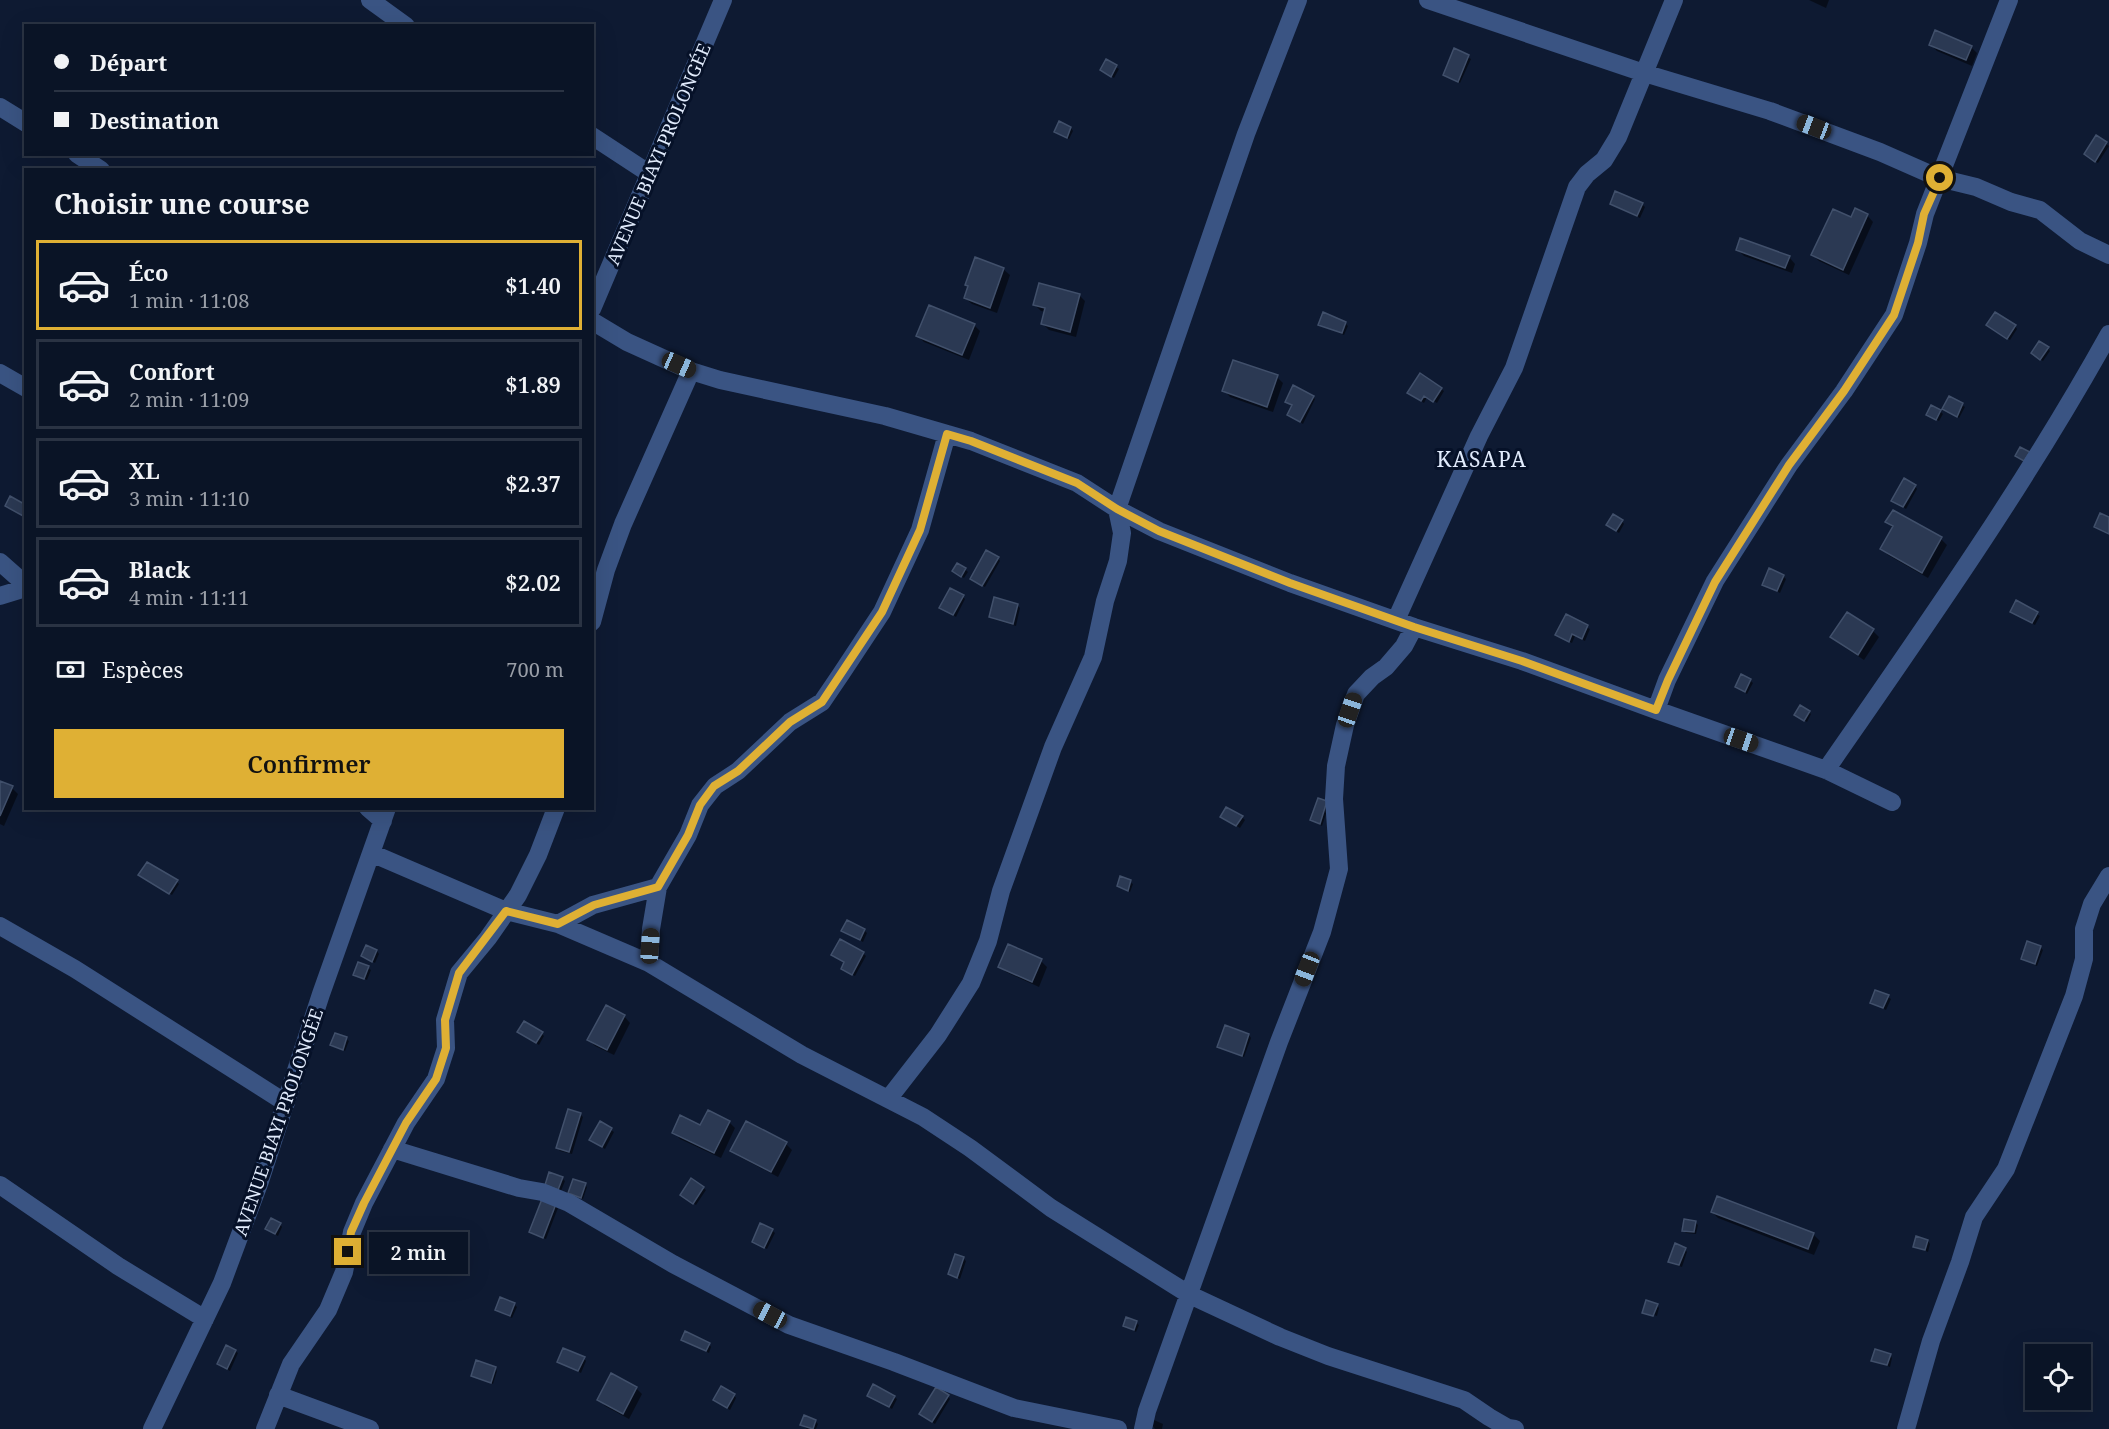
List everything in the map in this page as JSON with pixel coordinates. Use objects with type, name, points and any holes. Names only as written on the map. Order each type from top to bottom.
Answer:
[{"type":"street","points":[[370,0],[403,24]]},
{"type":"street","name":"AVENUE BIAYI PROLONGÉE","points":[[594,304],[723,0]]},
{"type":"street","points":[[889,1098],[938,1035],[971,982],[988,941],[1001,891],[1053,747],[1093,657],[1105,601],[1118,561],[1122,533],[1117,509],[1246,134],[1298,0]]},
{"type":"street","points":[[1428,0],[1644,73],[1770,111],[1880,152],[1940,178],[1976,187],[2010,202],[2040,210],[2080,241],[2109,255]]},
{"type":"street","points":[[1396,620],[1479,436],[1514,368],[1577,187],[1587,174],[1604,160],[1618,137],[1674,0]]},
{"type":"street","points":[[1656,710],[1715,582],[1789,465],[1844,391],[1894,315],[1918,243],[1924,214],[2009,0]]},
{"type":"street","points":[[0,107],[24,122]]},
{"type":"street","points":[[594,137],[650,174]]},
{"type":"street","points":[[80,156],[98,168]]},
{"type":"street","points":[[594,322],[627,342],[720,380],[885,416],[971,441],[1077,483],[1117,509],[1159,531],[1290,583],[1414,627],[1522,661],[1826,770],[1892,802]]},
{"type":"street","points":[[1826,770],[1993,527],[2074,397],[2109,334]]},
{"type":"street","points":[[594,615],[606,570],[623,524],[691,370]]},
{"type":"street","points":[[0,373],[24,387]]},
{"type":"street","points":[[649,963],[651,929],[658,887],[688,835],[700,805],[714,786],[738,771],[790,722],[822,702],[882,612],[920,530],[947,434]]},
{"type":"street","points":[[0,562],[24,585]]},
{"type":"street","points":[[0,596],[24,588]]},
{"type":"street","points":[[1143,1429],[1147,1411],[1190,1295],[1208,1237],[1322,932],[1339,869],[1335,799],[1336,766],[1345,725],[1356,694],[1372,677],[1386,667],[1404,646],[1414,627]]},
{"type":"street","points":[[265,1429],[291,1364],[328,1310],[344,1272],[351,1232],[364,1203],[406,1123],[436,1079],[446,1048],[445,1020],[459,973],[518,895],[538,855],[555,810]]},
{"type":"street","name":"AVENUE BIAYI PROLONGÉE","points":[[152,1429],[230,1263],[260,1181],[321,994],[385,815]]},
{"type":"street","points":[[371,853],[506,911],[558,924],[649,963],[802,1055],[923,1117],[970,1148],[1051,1208],[1190,1295],[1280,1337],[1328,1356],[1464,1400],[1488,1423],[1515,1429]]},
{"type":"street","points":[[1906,1429],[1931,1341],[1960,1263],[1974,1217],[2006,1169],[2071,1006],[2084,959],[2084,928],[2092,904],[2109,876]]},
{"type":"street","points":[[558,924],[594,905],[658,887]]},
{"type":"street","points":[[0,926],[75,969],[286,1103]]},
{"type":"street","points":[[392,1149],[519,1188],[542,1192],[569,1203],[673,1264],[789,1325],[1014,1408],[1118,1429]]},
{"type":"street","points":[[0,1185],[118,1266],[205,1319]]},
{"type":"street","points":[[278,1395],[370,1429]]},
{"type":"building","points":[[1935,30],[1972,46],[1966,60],[1929,45]]},
{"type":"building","points":[[1454,48],[1469,55],[1458,82],[1443,75]]},
{"type":"building","points":[[1106,59],[1117,65],[1111,77],[1100,70]]},
{"type":"building","points":[[1059,121],[1071,127],[1067,138],[1054,132]]},
{"type":"building","points":[[2096,135],[2107,142],[2095,162],[2084,154]]},
{"type":"building","points":[[1615,191],[1643,203],[1637,216],[1610,204]]},
{"type":"building","points":[[1855,208],[1868,214],[1843,270],[1811,255],[1833,209],[1851,217]]},
{"type":"building","points":[[1740,238],[1790,256],[1785,268],[1736,250]]},
{"type":"building","points":[[975,257],[1004,268],[990,308],[964,298],[968,286],[965,285]]},
{"type":"building","points":[[1039,283],[1080,294],[1070,332],[1041,324],[1045,308],[1033,305]]},
{"type":"building","points":[[929,305],[975,324],[962,355],[916,336]]},
{"type":"building","points":[[1323,312],[1346,322],[1342,333],[1318,325]]},
{"type":"building","points":[[1995,312],[2016,325],[2007,339],[1986,325]]},
{"type":"building","points":[[2039,341],[2049,347],[2040,360],[2031,353]]},
{"type":"building","points":[[1233,360],[1278,375],[1267,407],[1222,391]]},
{"type":"building","points":[[1420,373],[1442,388],[1433,402],[1424,396],[1421,401],[1407,393]]},
{"type":"building","points":[[1293,385],[1314,396],[1300,422],[1287,415],[1292,405],[1285,402]]},
{"type":"building","points":[[1949,396],[1963,403],[1957,417],[1942,409]]},
{"type":"building","points":[[1931,405],[1941,410],[1936,420],[1926,415]]},
{"type":"building","points":[[2020,447],[2030,452],[2024,461],[2015,456]]},
{"type":"building","points":[[1904,478],[1916,485],[1903,507],[1891,501]]},
{"type":"building","points":[[10,496],[24,504],[24,516],[5,506]]},
{"type":"building","points":[[1893,510],[1942,537],[1922,573],[1880,549],[1893,526],[1885,522]]},
{"type":"building","points":[[2100,513],[2109,517],[2109,534],[2094,527]]},
{"type":"building","points":[[1613,514],[1623,520],[1616,531],[1606,525]]},
{"type":"building","points":[[986,550],[999,557],[982,586],[970,579]]},
{"type":"building","points":[[957,563],[966,568],[961,577],[952,571]]},
{"type":"building","points":[[1769,568],[1784,575],[1777,591],[1762,585]]},
{"type":"building","points":[[950,588],[964,595],[953,615],[939,608]]},
{"type":"building","points":[[994,597],[1018,604],[1013,624],[989,617]]},
{"type":"building","points":[[2016,600],[2038,612],[2032,623],[2010,612]]},
{"type":"building","points":[[1847,612],[1874,629],[1858,655],[1830,637]]},
{"type":"building","points":[[1566,614],[1588,625],[1582,639],[1572,634],[1569,642],[1555,635]]},
{"type":"building","points":[[1741,674],[1751,679],[1745,692],[1735,687]]},
{"type":"building","points":[[1800,705],[1810,711],[1804,721],[1794,715]]},
{"type":"building","points":[[0,781],[13,786],[0,816]]},
{"type":"building","points":[[1318,798],[1327,801],[1320,824],[1310,820]]},
{"type":"building","points":[[1226,807],[1243,816],[1236,826],[1220,817]]},
{"type":"building","points":[[147,862],[178,880],[169,894],[138,875]]},
{"type":"building","points":[[1120,876],[1131,880],[1128,891],[1117,886]]},
{"type":"building","points":[[847,920],[865,929],[860,940],[841,931]]},
{"type":"building","points":[[840,939],[864,952],[852,975],[841,969],[844,962],[831,955]]},
{"type":"building","points":[[2027,941],[2041,946],[2035,964],[2021,959]]},
{"type":"building","points":[[1008,944],[1042,959],[1032,982],[998,967]]},
{"type":"building","points":[[366,945],[377,950],[372,962],[361,956]]},
{"type":"building","points":[[358,962],[369,966],[364,979],[353,975]]},
{"type":"building","points":[[1875,990],[1889,995],[1883,1008],[1870,1003]]},
{"type":"building","points":[[606,1005],[625,1015],[607,1050],[587,1040]]},
{"type":"building","points":[[524,1021],[543,1032],[536,1043],[517,1032]]},
{"type":"building","points":[[1225,1025],[1249,1034],[1242,1056],[1217,1047]]},
{"type":"building","points":[[335,1033],[347,1037],[343,1050],[330,1045]]},
{"type":"building","points":[[568,1109],[581,1113],[569,1152],[556,1148]]},
{"type":"building","points":[[708,1110],[730,1121],[714,1153],[672,1133],[680,1115],[700,1125]]},
{"type":"building","points":[[600,1121],[612,1128],[602,1147],[589,1140]]},
{"type":"building","points":[[746,1121],[787,1142],[771,1172],[730,1151]]},
{"type":"building","points":[[549,1172],[563,1177],[558,1190],[545,1185]]},
{"type":"building","points":[[691,1178],[704,1187],[693,1204],[680,1195]]},
{"type":"building","points":[[573,1179],[586,1183],[581,1198],[568,1193]]},
{"type":"building","points":[[1717,1196],[1814,1233],[1808,1249],[1711,1212]]},
{"type":"building","points":[[542,1199],[556,1204],[543,1238],[529,1232]]},
{"type":"building","points":[[271,1218],[281,1223],[275,1234],[265,1229]]},
{"type":"building","points":[[1684,1219],[1696,1221],[1694,1232],[1682,1231]]},
{"type":"building","points":[[760,1223],[773,1229],[764,1248],[752,1242]]},
{"type":"building","points":[[1916,1236],[1928,1240],[1925,1250],[1913,1247]]},
{"type":"building","points":[[1675,1243],[1686,1248],[1679,1265],[1668,1262]]},
{"type":"building","points":[[955,1254],[964,1257],[957,1278],[948,1274]]},
{"type":"building","points":[[500,1297],[515,1303],[510,1316],[495,1310]]},
{"type":"building","points":[[1646,1300],[1658,1304],[1653,1316],[1642,1313]]},
{"type":"building","points":[[1126,1317],[1137,1321],[1134,1330],[1123,1326]]},
{"type":"building","points":[[685,1331],[710,1343],[706,1351],[681,1340]]},
{"type":"building","points":[[226,1345],[236,1350],[227,1369],[217,1364]]},
{"type":"building","points":[[563,1348],[585,1357],[578,1371],[557,1362]]},
{"type":"building","points":[[1875,1349],[1891,1354],[1887,1365],[1871,1361]]},
{"type":"building","points":[[476,1360],[496,1367],[491,1383],[471,1376]]},
{"type":"building","points":[[611,1373],[637,1387],[623,1414],[597,1400]]},
{"type":"building","points":[[873,1384],[895,1396],[889,1407],[867,1396]]},
{"type":"building","points":[[721,1386],[735,1394],[727,1408],[713,1400]]},
{"type":"building","points":[[936,1387],[949,1395],[932,1422],[919,1414]]},
{"type":"building","points":[[804,1415],[816,1420],[813,1429],[800,1425]]},
{"type":"district","name":"KASAPA","points":[[1482,459]]},
{"type":"route","points":[[348,1252],[351,1232],[364,1203],[406,1123],[436,1079],[446,1048],[445,1020],[459,973],[488,938],[506,911],[558,924],[594,905],[658,887],[688,835],[700,805],[714,786],[738,771],[790,722],[822,702],[882,612],[920,530],[947,434],[971,441],[1077,483],[1117,509],[1159,531],[1290,583],[1414,627],[1522,661],[1656,710],[1715,582],[1789,465],[1844,391],[1894,315],[1918,243],[1924,214],[1940,178]]}]
